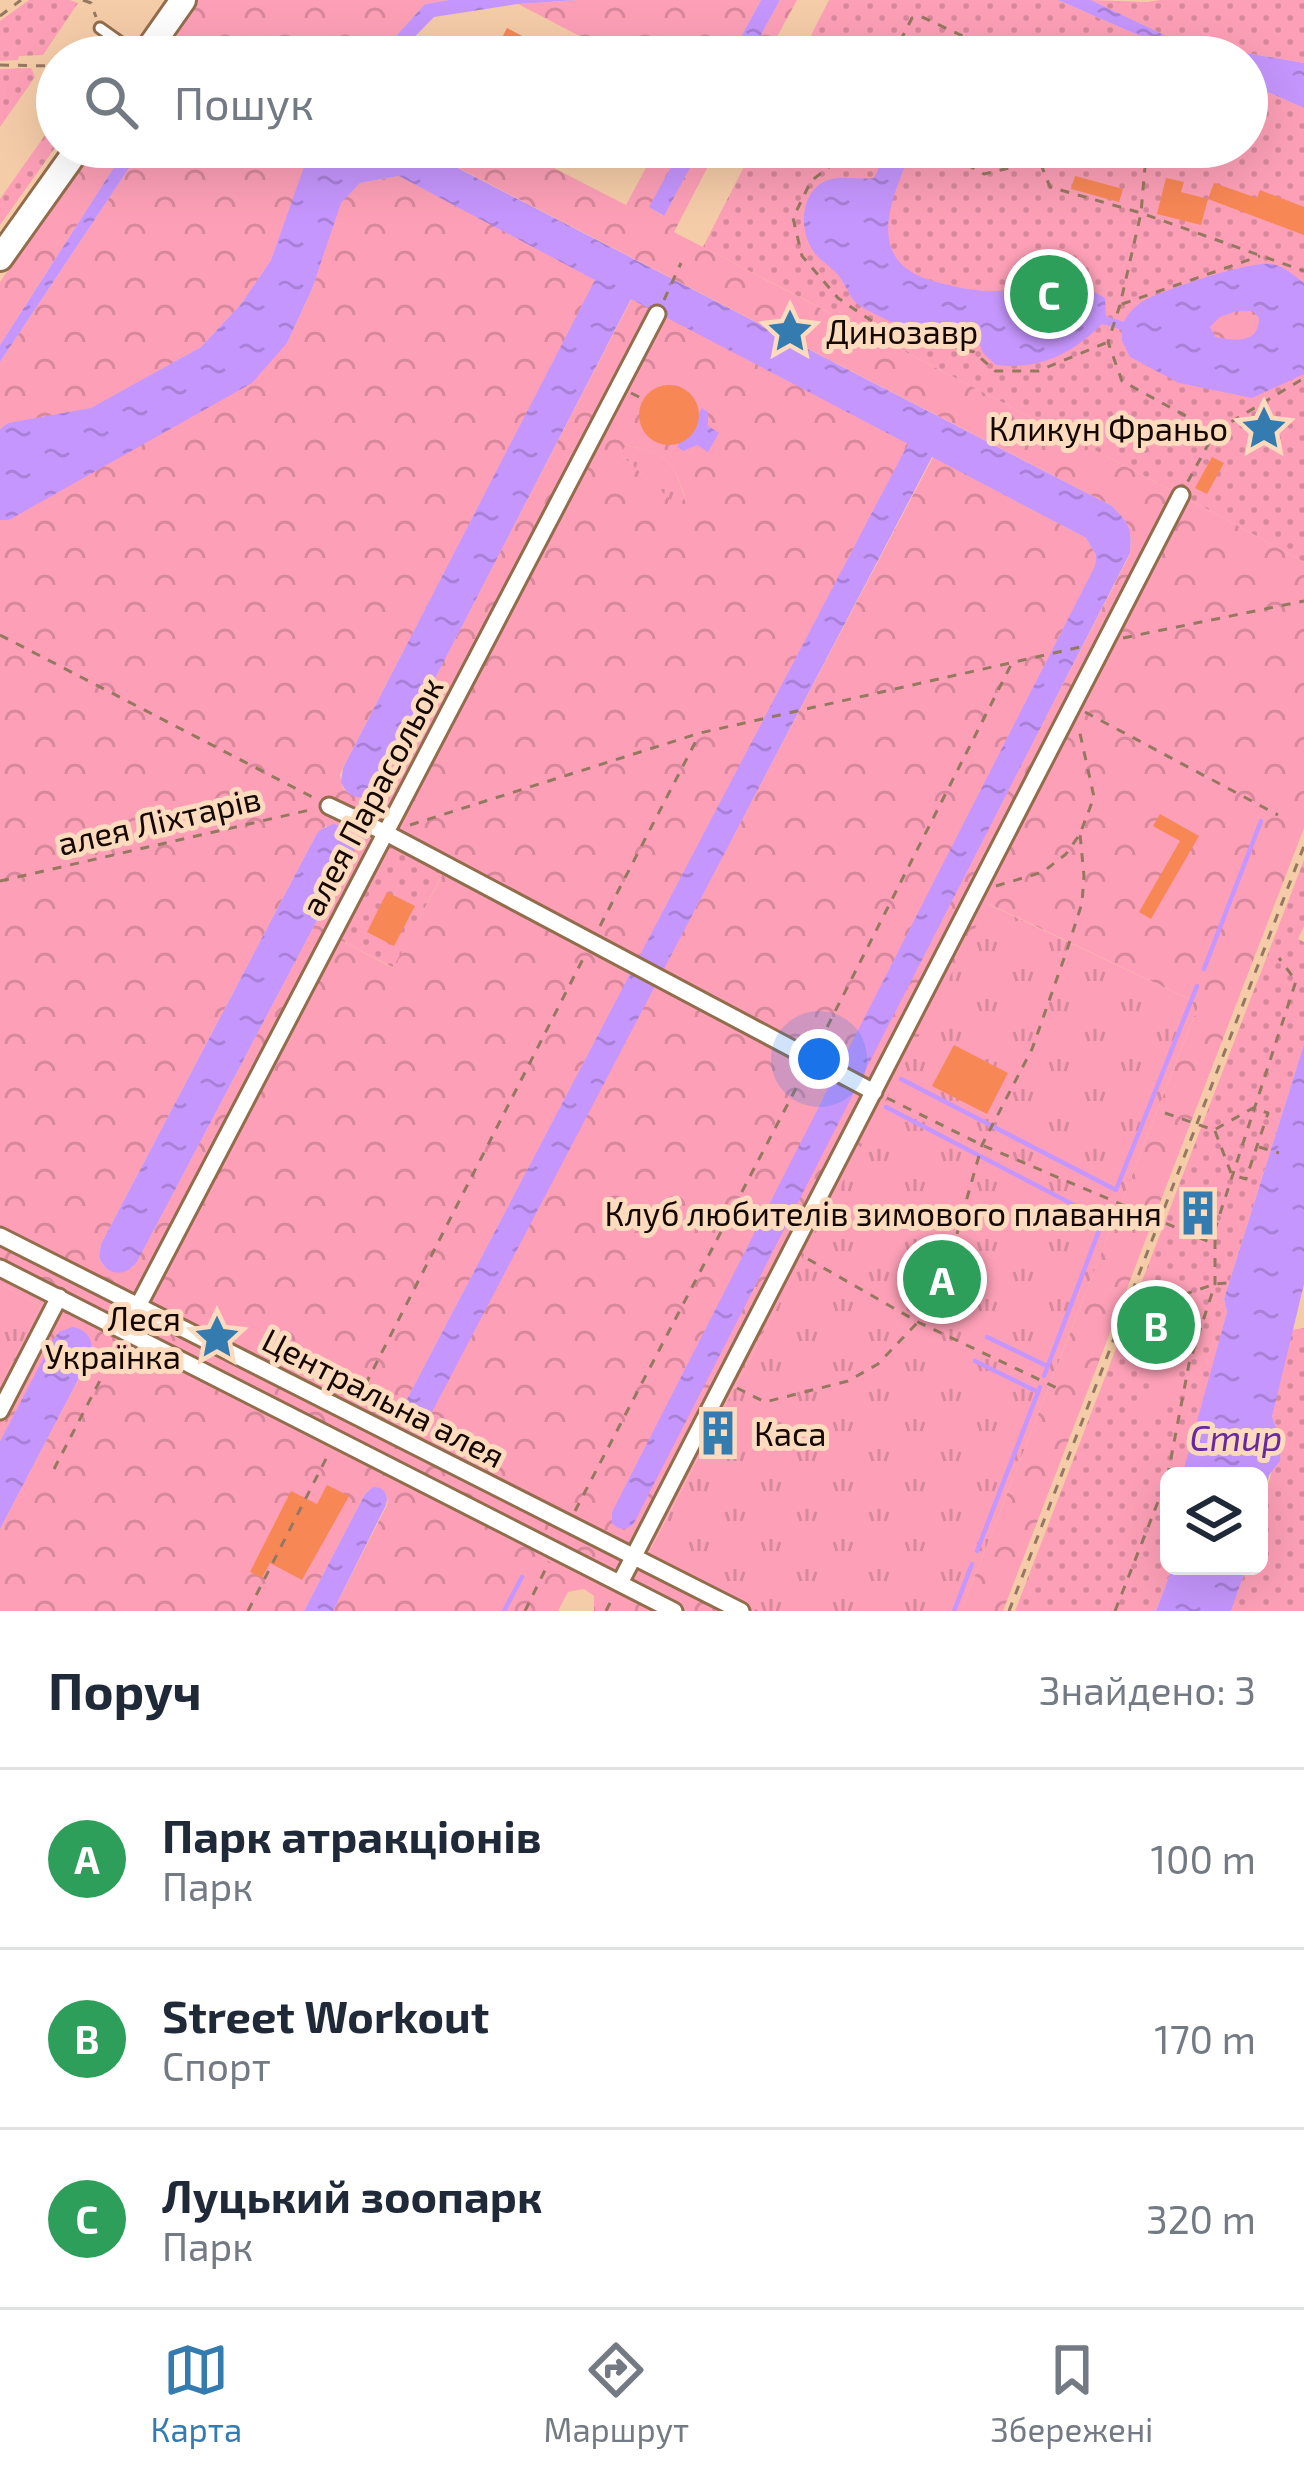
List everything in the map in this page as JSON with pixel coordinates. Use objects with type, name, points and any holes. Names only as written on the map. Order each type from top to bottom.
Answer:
[{"type":"street","points":[[157,36],[183,0]]},
{"type":"street","points":[[0,258],[64,168]]},
{"type":"street","name":"алея Парасольок","points":[[125,1331],[657,314]]},
{"type":"street","points":[[620,1583],[1181,495]]},
{"type":"street","points":[[329,806],[874,1092]]},
{"type":"street","name":"Центральна алея","points":[[0,1236],[741,1611]]},
{"type":"street","name":"Центральна алея","points":[[0,1268],[674,1611]]},
{"type":"street","points":[[0,1411],[59,1298]]},
{"type":"street","points":[[337,1439],[350,1413]]},
{"type":"street","points":[[556,1550],[569,1523]]},
{"type":"lane","points":[[100,28],[112,36]]},
{"type":"path","points":[[0,16],[21,0]]},
{"type":"path","points":[[83,0],[91,4],[100,28]]},
{"type":"path","points":[[903,36],[912,18],[920,16],[963,36]]},
{"type":"path","points":[[0,65],[36,66]]},
{"type":"path","points":[[828,168],[811,181],[794,218],[802,256],[838,298],[885,330],[974,352],[995,371],[1038,370],[1108,341]]},
{"type":"path","points":[[973,168],[984,174],[1008,168]]},
{"type":"path","points":[[1042,168],[1050,187],[1141,213],[1304,272]]},
{"type":"path","points":[[1145,168],[1141,213],[1108,341],[1122,381],[1215,432]]},
{"type":"path","points":[[1120,304],[1263,255]]},
{"type":"path","points":[[657,314],[681,263]]},
{"type":"path","points":[[1181,495],[1215,432],[1304,381]]},
{"type":"path","points":[[386,833],[700,733],[1042,654],[1304,602]]},
{"type":"path","points":[[0,635],[329,806]]},
{"type":"path","points":[[569,1523],[1013,661]]},
{"type":"path","points":[[1072,705],[1278,815]]},
{"type":"path","points":[[977,892],[1042,872],[1066,854],[1080,834],[1094,797],[1072,705]]},
{"type":"path","points":[[350,1413],[700,733]]},
{"type":"path","name":"алея Ліхтарів","points":[[0,881],[329,806]]},
{"type":"path","points":[[724,1382],[765,1402],[848,1381],[878,1364],[918,1322],[953,1248],[982,1145],[1032,1049],[1082,902],[1080,834]]},
{"type":"path","points":[[1009,1611],[1304,846]]},
{"type":"path","points":[[1170,1467],[1189,1364],[1215,1284],[1215,1229],[1296,982],[1279,958]]},
{"type":"path","points":[[874,1092],[982,1145],[1215,1244]]},
{"type":"path","points":[[1214,1130],[1253,1108],[1268,1113],[1246,1179],[1231,1174]]},
{"type":"path","points":[[1166,1113],[1214,1130],[1231,1174]]},
{"type":"path","points":[[1257,1146],[1279,1153]]},
{"type":"path","points":[[792,1250],[918,1322],[1057,1388]]},
{"type":"path","points":[[1131,1295],[1156,1304],[1227,1282]]},
{"type":"path","points":[[54,1469],[125,1331]]},
{"type":"path","points":[[248,1611],[337,1439]]},
{"type":"path","points":[[1114,1611],[1160,1499]]},
{"type":"path","points":[[525,1611],[556,1550]]},
{"type":"green space","points":[[29,0],[78,3],[56,36],[36,36],[36,55],[19,56],[18,60],[0,61],[0,21]]},
{"type":"green space","points":[[194,0],[449,0],[425,4],[396,36],[169,36]]},
{"type":"green space","points":[[761,0],[741,36],[580,36],[518,4]]},
{"type":"green space","points":[[780,0],[797,0],[777,36],[760,36]]},
{"type":"green space","points":[[829,0],[1058,0],[1140,36],[811,36]]},
{"type":"green space","points":[[1091,0],[1304,0],[1304,63],[1268,57],[1268,36],[1167,36]]},
{"type":"green space","points":[[31,68],[35,77],[0,127],[0,69]]},
{"type":"green space","points":[[1268,92],[1304,108],[1304,562],[1181,495],[703,247],[743,168],[1268,168]]},
{"type":"green space","points":[[36,148],[36,168],[41,168],[0,225],[0,199]]},
{"type":"green space","points":[[79,168],[114,168],[0,345],[0,282]]},
{"type":"green space","points":[[129,168],[304,168],[271,260],[241,304],[201,347],[91,409],[9,423],[0,429],[0,362]]},
{"type":"green space","points":[[459,168],[554,168],[626,205],[646,168],[671,168],[650,207],[663,216],[689,168],[707,168],[674,232],[1304,562],[1304,828],[1003,1611],[961,1611],[1199,1004],[989,904],[648,1553],[760,1611],[594,1611],[594,1596],[584,1589],[568,1592],[558,1611],[333,1611],[387,1505],[385,1492],[373,1487],[304,1611],[0,1611],[0,1529],[90,1357],[58,1332],[0,1441],[0,1385],[41,1306],[0,1284],[0,520],[9,520],[287,343],[312,289],[340,203],[360,183],[399,176],[596,279],[343,768],[343,788],[352,795],[366,796],[379,786],[632,298],[909,444],[406,1401],[427,1418],[933,457],[1086,538],[1096,555],[1095,566],[630,1527],[1130,554],[1131,538],[1112,506]],"holes":[[[626,445],[659,455],[671,465],[685,496],[679,506],[621,455]],[[326,826],[352,854],[137,1262],[132,1268],[108,1269],[99,1257],[101,1244],[316,835]],[[387,845],[443,874],[393,968],[338,939]]]},
{"type":"green space","points":[[1237,311],[1254,311],[1259,318],[1255,332],[1237,340],[1215,337],[1210,327]]},
{"type":"green space","points":[[626,445],[666,459],[685,497],[679,507],[620,454]]},
{"type":"green space","points":[[388,844],[443,873],[394,968],[338,939]]},
{"type":"green space","points":[[1304,860],[1304,926],[1298,939],[1304,942],[1304,1044],[1224,1299],[1227,1312],[1186,1467],[1160,1467],[1160,1575],[1170,1575],[1156,1611],[1015,1611]]},
{"type":"green space","points":[[988,904],[1199,1004],[961,1611],[760,1611],[648,1554]]},
{"type":"green space","points":[[0,1284],[41,1306],[0,1385]]},
{"type":"green space","points":[[1304,1328],[1304,1611],[1231,1611],[1244,1575],[1268,1575],[1268,1485],[1281,1439],[1272,1417],[1292,1330]]},
{"type":"green space","points":[[1157,1367],[1178,1375],[1161,1420],[1140,1412]]},
{"type":"water","points":[[578,0],[434,17],[415,36],[396,36],[425,4]]},
{"type":"water","points":[[761,0],[780,0],[760,36],[741,36]]},
{"type":"water","points":[[1058,0],[1091,0],[1167,36],[1140,36]]},
{"type":"water","points":[[1268,57],[1304,63],[1304,108],[1268,92]]},
{"type":"water","points":[[114,168],[129,168],[0,362],[0,345]]},
{"type":"water","points":[[304,168],[458,168],[1112,506],[1130,532],[1130,553],[634,1523],[626,1529],[612,1523],[612,1512],[1095,566],[1096,555],[1086,538],[932,457],[431,1414],[423,1421],[412,1420],[405,1411],[406,1401],[908,444],[631,299],[379,787],[369,796],[353,796],[341,782],[343,768],[595,280],[399,176],[360,183],[341,203],[312,289],[287,343],[252,383],[9,520],[0,520],[0,429],[8,423],[91,408],[201,347],[241,304],[271,260]]},
{"type":"water","points":[[670,168],[690,168],[664,216],[649,207]]},
{"type":"water","points":[[879,168],[905,168],[888,228],[890,246],[915,274],[988,291],[1080,286],[1105,298],[1106,316],[1124,322],[1143,301],[1187,283],[1261,264],[1281,267],[1304,283],[1304,374],[1252,398],[1179,383],[1130,357],[1122,330],[1102,324],[1054,358],[1027,365],[996,365],[979,343],[914,331],[855,301],[838,275],[814,252],[804,223],[812,193],[833,179],[874,178]],"holes":[[[1237,311],[1253,311],[1259,318],[1255,332],[1238,340],[1215,337],[1210,327]]]},
{"type":"water","points":[[702,408],[708,412],[708,426],[719,433],[708,452],[697,445],[683,451],[677,447]]},
{"type":"water","points":[[333,824],[351,834],[352,854],[137,1262],[127,1271],[111,1271],[99,1257],[101,1244],[316,835]]},
{"type":"water","name":"Стир","points":[[1304,1044],[1304,1284],[1272,1417],[1281,1439],[1280,1461],[1268,1479],[1268,1467],[1184,1467],[1227,1312],[1224,1299]]},
{"type":"water","points":[[72,1327],[89,1337],[90,1357],[0,1529],[0,1441],[54,1338]]},
{"type":"water","points":[[373,1487],[385,1492],[386,1505],[333,1611],[304,1611],[365,1494]]},
{"type":"water","points":[[1170,1575],[1244,1575],[1231,1611],[1156,1611]]},
{"type":"building","points":[[1075,176],[1123,189],[1119,202],[1071,189]]},
{"type":"building","points":[[1166,178],[1184,182],[1181,192],[1208,199],[1201,225],[1157,214]]},
{"type":"building","points":[[1214,183],[1257,198],[1260,190],[1304,207],[1304,235],[1208,199]]},
{"type":"building","points":[[669,385],[690,394],[699,415],[690,436],[669,445],[648,436],[639,415],[648,394]]},
{"type":"building","points":[[1212,457],[1224,463],[1207,494],[1195,488]]},
{"type":"building","points":[[1160,814],[1199,836],[1151,919],[1139,912],[1180,841],[1153,826]]},
{"type":"building","points":[[387,892],[415,906],[394,946],[367,932]]},
{"type":"building","points":[[954,1045],[1008,1073],[987,1114],[932,1086]]},
{"type":"building","points":[[327,1485],[349,1496],[302,1580],[270,1563],[262,1578],[250,1572],[291,1491],[317,1504]]},
{"type":"waterway","points":[[1204,969],[1261,821]]},
{"type":"waterway","points":[[901,1079],[1116,1190],[1197,986]]},
{"type":"waterway","points":[[886,1107],[1103,1220],[1044,1376]]},
{"type":"waterway","points":[[987,1337],[1047,1366]]},
{"type":"waterway","points":[[975,1361],[1038,1392]]},
{"type":"waterway","points":[[977,1551],[1040,1387]]},
{"type":"waterway","points":[[954,1611],[972,1564]]},
{"type":"waterway","points":[[504,1611],[522,1577]]},
{"type":"place","name":"Луцький зоопарк","points":[[1049,294]]},
{"type":"place","name":"Динозавр","points":[[790,331]]},
{"type":"place","name":"Кликун Франьо","points":[[1264,428]]},
{"type":"place","name":"Клуб любителів зимового плавання","points":[[1198,1213]]},
{"type":"place","name":"Парк атракціонів","points":[[942,1279]]},
{"type":"place","name":"Street Workout","points":[[1156,1325]]},
{"type":"place","name":"Леся Українка","points":[[217,1337]]},
{"type":"place","name":"Каса","points":[[718,1433]]}]
